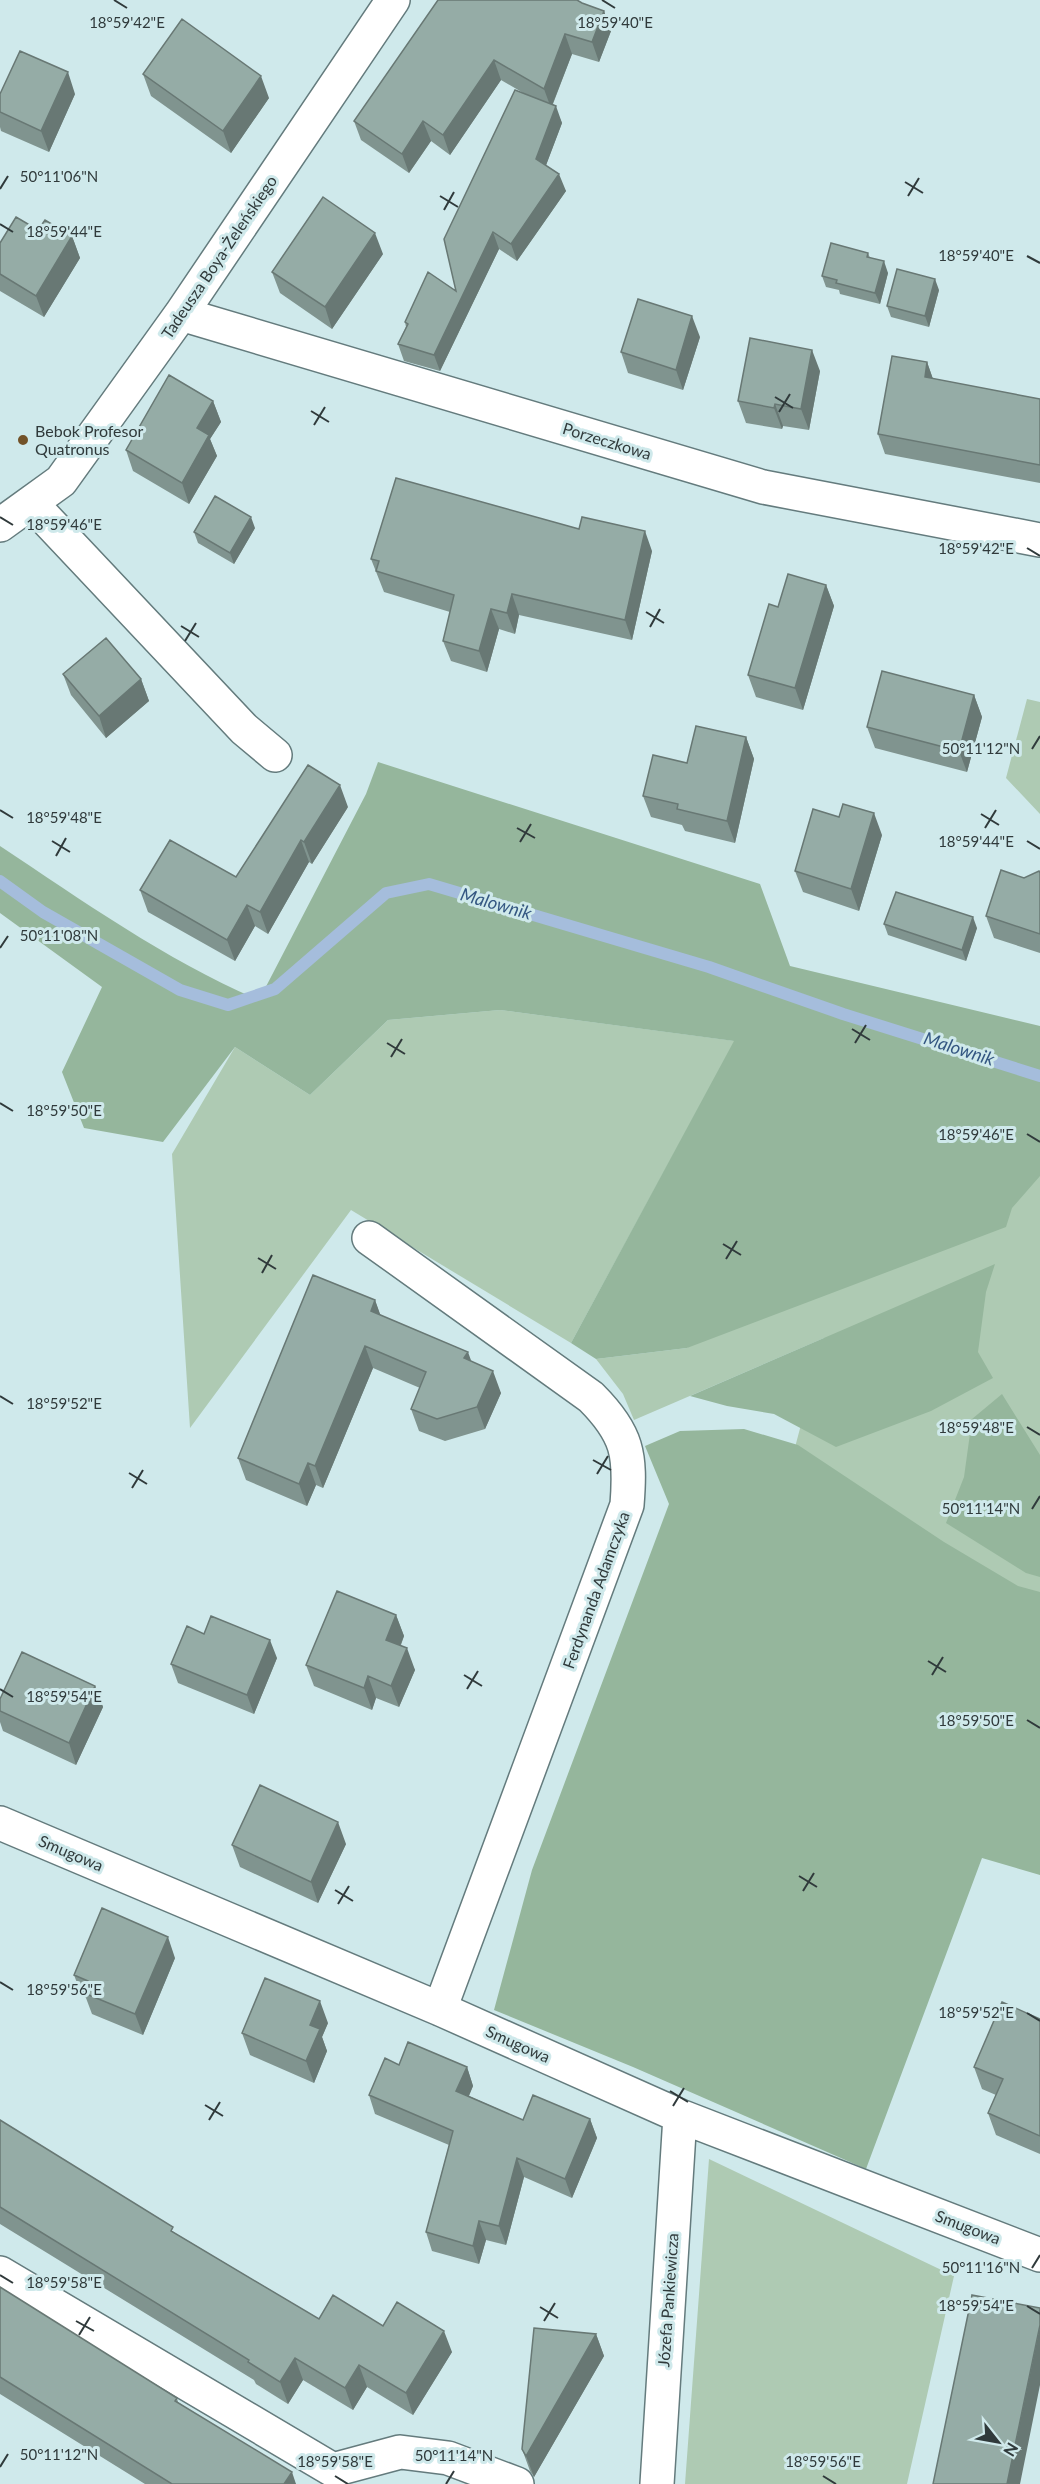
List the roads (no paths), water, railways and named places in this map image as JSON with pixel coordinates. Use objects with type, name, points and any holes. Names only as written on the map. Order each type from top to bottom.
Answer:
[{"type":"street","name":"Tadeusza Boya-Żeleńskiego","points":[[0,525],[61,481],[182,314],[393,0]]},
{"type":"street","name":"Porzeczkowa","points":[[182,314],[763,487],[1040,540]]},
{"type":"street","points":[[31,502],[244,729],[275,755]]},
{"type":"street","name":"Ferdynanda Adamczyka","points":[[369,1238],[591,1397],[611,1417],[623,1442],[630,1468],[627,1505],[440,2009]]},
{"type":"street","name":"Smugowa","points":[[0,1823],[440,2009],[680,2116],[1040,2255]]},
{"type":"street","name":"Józefa Pankiewicza","points":[[657,2484],[680,2116]]},
{"type":"street","points":[[0,2273],[333,2470],[400,2452],[448,2458],[517,2484]]},
{"type":"waterway","name":"Malownik","points":[[0,881],[43,912],[180,990],[228,1005],[275,989],[386,893],[429,884],[709,967],[843,1014],[1040,1076]]},
{"type":"place","name":"Bebok Profesor Quatronus","points":[[23,440]]}]
